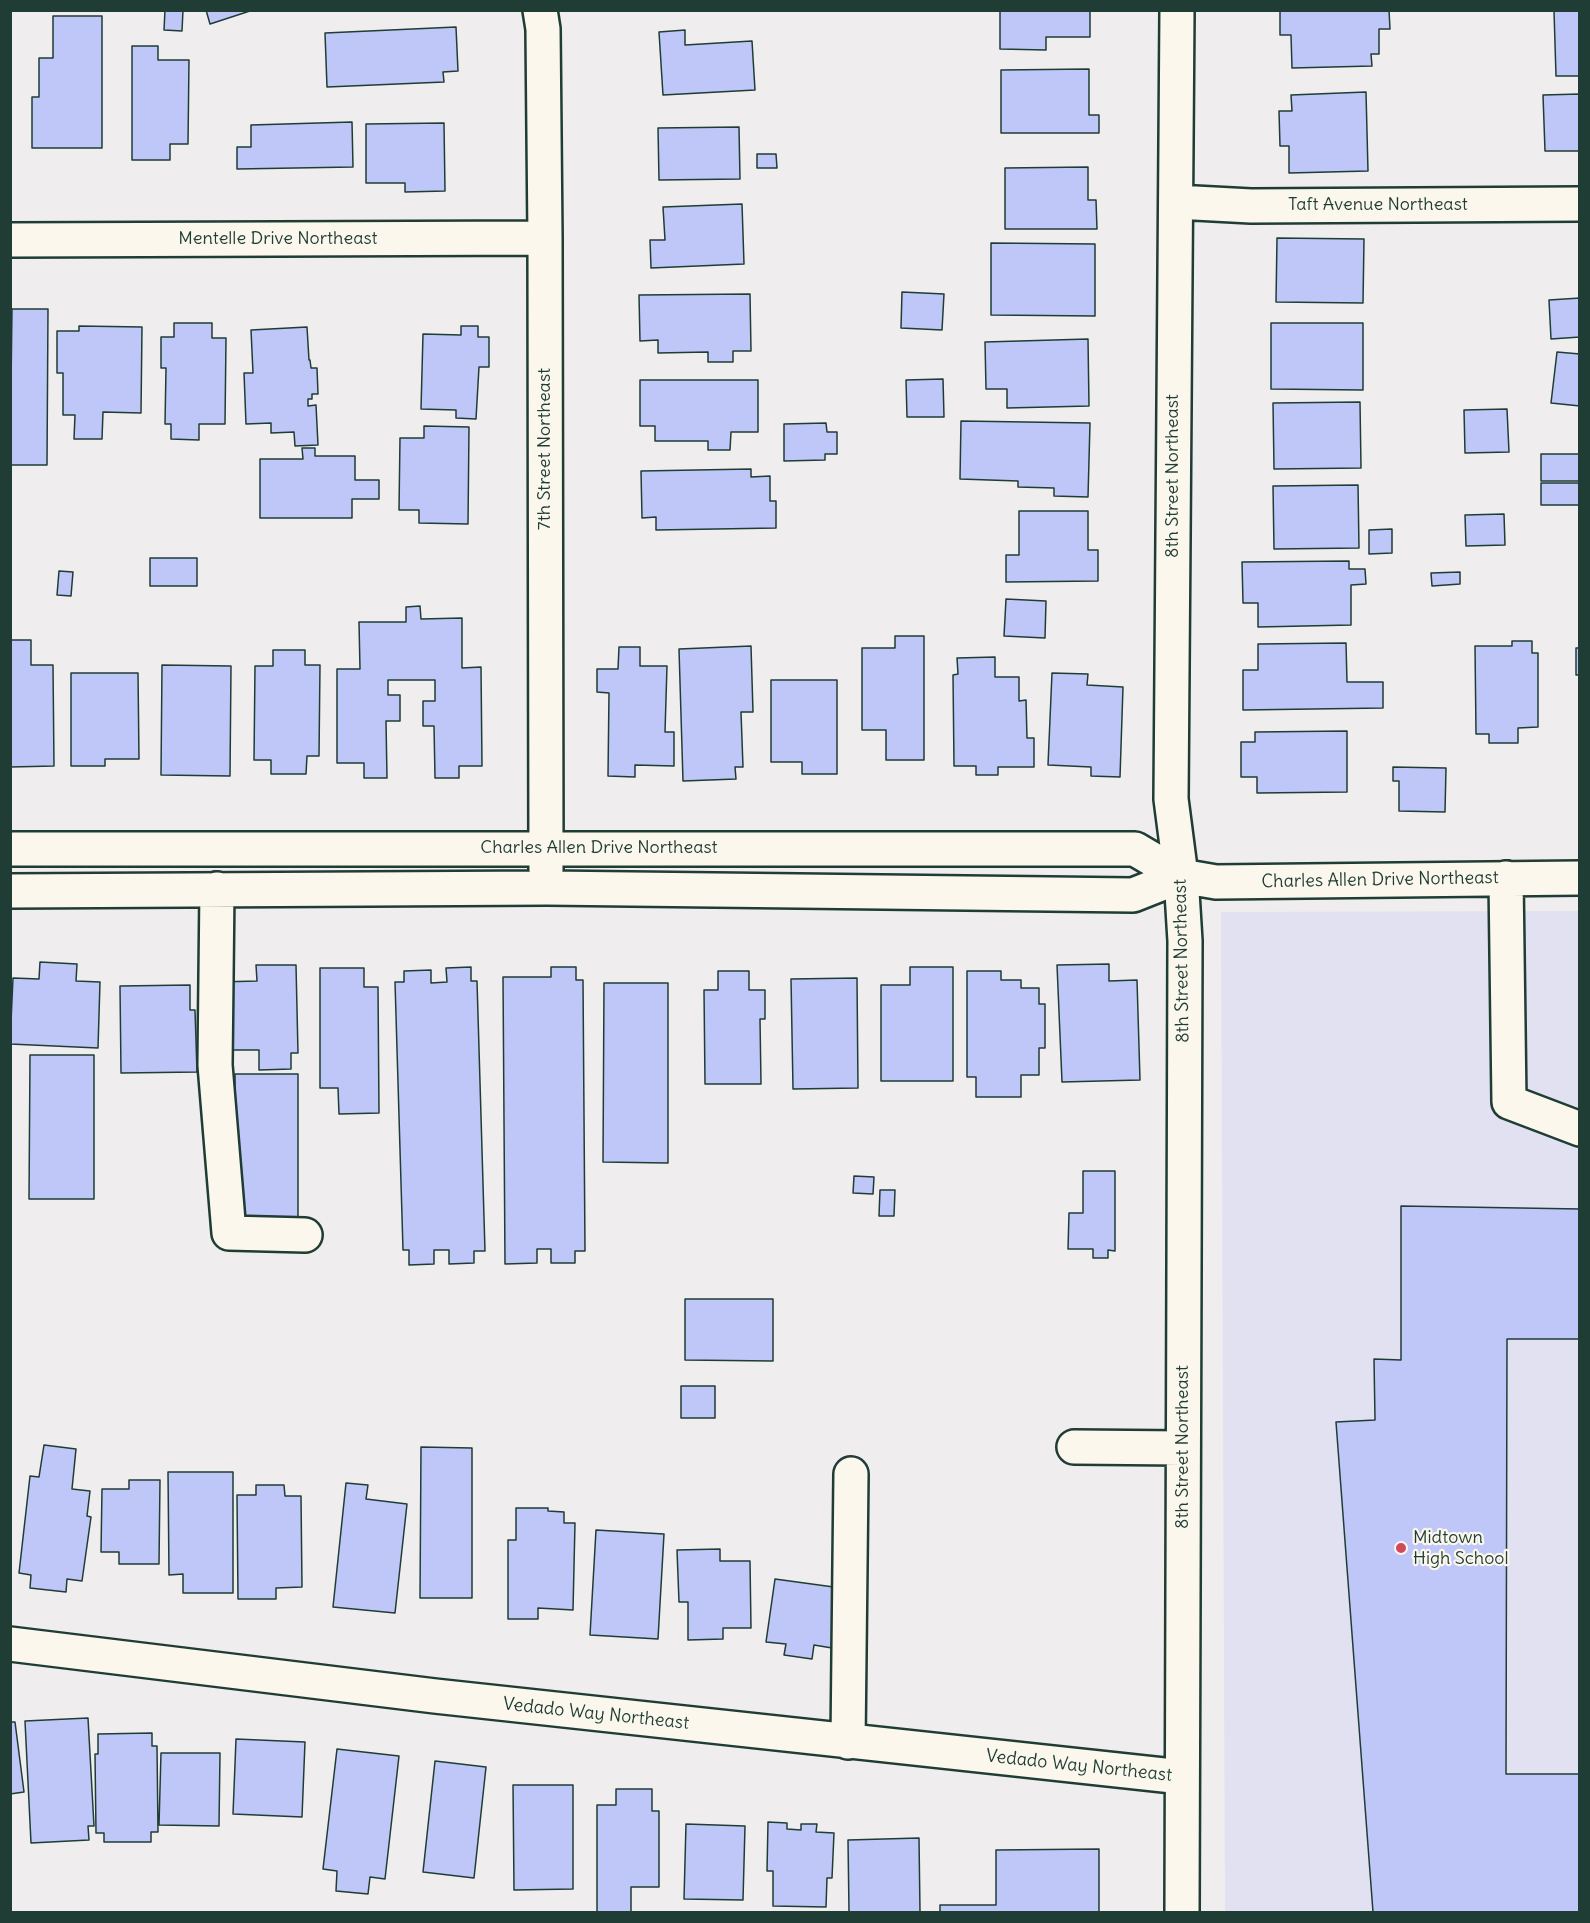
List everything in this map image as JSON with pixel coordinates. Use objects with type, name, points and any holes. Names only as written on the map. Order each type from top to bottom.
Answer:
[{"type":"street","name":"7th Street Northeast","points":[[540,10],[543,28],[545,238],[547,888]]},
{"type":"street","name":"8th Street Northeast","points":[[1177,10],[1171,799],[1181,876],[1185,940],[1182,1912]]},
{"type":"street","name":"Taft Avenue Northeast","points":[[1176,202],[1251,206],[1580,204]]},
{"type":"street","name":"Mentelle Drive Northeast","points":[[10,240],[545,238]]},
{"type":"street","name":"Charles Allen Drive Northeast","points":[[10,849],[1135,849],[1181,876],[1216,882],[1580,878]]},
{"type":"street","points":[[10,891],[547,888],[1133,895],[1181,876]]},
{"type":"street","points":[[1506,878],[1509,1102],[1580,1129]]},
{"type":"street","points":[[217,889],[215,1065],[229,1233],[305,1235]]},
{"type":"street","points":[[1074,1447],[1183,1448]]},
{"type":"street","points":[[848,1742],[851,1474]]},
{"type":"street","name":"Vedado Way Northeast","points":[[10,1644],[423,1694],[1182,1777]]},
{"type":"shaded area","name":"Midtown High School","points":[[1579,911],[1579,1912],[1225,1912],[1221,912]]},
{"type":"building","points":[[165,10],[183,10],[182,31],[164,30]]},
{"type":"building","points":[[206,10],[253,10],[210,24]]},
{"type":"building","points":[[1000,10],[1090,10],[1090,37],[1046,37],[1046,50],[1000,49]]},
{"type":"building","points":[[1280,10],[1389,10],[1390,29],[1379,29],[1379,54],[1371,54],[1372,66],[1292,68],[1291,35],[1280,35]]},
{"type":"building","points":[[1554,11],[1580,11],[1580,76],[1556,76]]},
{"type":"building","points":[[53,16],[102,16],[102,148],[32,148],[32,97],[39,97],[39,58],[53,58]]},
{"type":"building","points":[[456,27],[458,71],[443,72],[444,82],[327,87],[325,33]]},
{"type":"building","points":[[685,30],[685,45],[752,41],[755,90],[663,95],[659,32]]},
{"type":"building","points":[[132,46],[158,46],[158,60],[189,60],[188,144],[170,144],[170,160],[132,160]]},
{"type":"building","points":[[1089,69],[1089,115],[1099,115],[1099,133],[1001,133],[1001,70]]},
{"type":"building","points":[[1366,92],[1368,171],[1289,173],[1289,146],[1280,146],[1279,111],[1292,111],[1291,95]]},
{"type":"building","points":[[1580,94],[1580,151],[1545,151],[1543,95]]},
{"type":"building","points":[[352,122],[353,167],[237,169],[237,147],[251,147],[251,125]]},
{"type":"building","points":[[444,123],[445,191],[405,192],[405,183],[366,183],[366,124]]},
{"type":"building","points":[[739,127],[740,179],[659,180],[658,128]]},
{"type":"building","points":[[757,154],[776,154],[777,168],[757,168]]},
{"type":"building","points":[[1088,167],[1088,200],[1096,200],[1097,229],[1005,229],[1005,168]]},
{"type":"building","points":[[742,204],[744,264],[651,268],[650,240],[665,240],[663,207]]},
{"type":"building","points":[[1277,238],[1364,239],[1363,303],[1276,302]]},
{"type":"building","points":[[991,243],[1095,244],[1095,316],[991,315]]},
{"type":"building","points":[[902,292],[944,294],[942,330],[901,328]]},
{"type":"building","points":[[750,294],[751,351],[733,351],[733,362],[708,362],[708,352],[658,353],[658,340],[640,341],[639,295]]},
{"type":"building","points":[[1580,298],[1580,337],[1551,339],[1549,300]]},
{"type":"building","points":[[12,309],[48,309],[47,465],[10,465]]},
{"type":"building","points":[[174,323],[212,323],[212,338],[226,338],[225,424],[199,424],[199,440],[171,439],[171,424],[165,424],[166,368],[161,368],[161,337],[174,337]]},
{"type":"building","points":[[1271,323],[1363,323],[1363,390],[1271,389]]},
{"type":"building","points":[[79,326],[142,327],[141,413],[103,412],[102,439],[74,439],[75,415],[63,415],[63,373],[57,373],[57,331],[79,331]]},
{"type":"building","points":[[461,326],[478,326],[478,337],[489,337],[489,367],[479,367],[476,419],[456,418],[456,410],[421,409],[423,334],[461,335]]},
{"type":"building","points":[[307,327],[309,360],[311,368],[317,368],[318,394],[312,394],[312,399],[308,399],[308,406],[316,405],[318,445],[295,446],[294,432],[271,433],[271,423],[246,424],[244,373],[253,373],[251,330]]},
{"type":"building","points":[[1088,339],[1089,406],[1007,408],[1007,389],[986,389],[985,342]]},
{"type":"building","points":[[1557,352],[1580,354],[1580,406],[1551,403]]},
{"type":"building","points":[[943,379],[944,417],[907,417],[906,380]]},
{"type":"building","points":[[640,380],[758,380],[758,432],[731,432],[730,450],[708,450],[708,441],[655,441],[655,426],[640,426]]},
{"type":"building","points":[[1360,402],[1361,468],[1274,469],[1273,403]]},
{"type":"building","points":[[1507,409],[1509,452],[1465,453],[1464,410]]},
{"type":"building","points":[[961,421],[1090,423],[1088,497],[1054,496],[1054,488],[1018,487],[1018,481],[960,479]]},
{"type":"building","points":[[826,423],[827,432],[837,432],[837,454],[825,454],[825,460],[784,461],[784,424]]},
{"type":"building","points":[[424,426],[469,427],[468,524],[419,523],[419,510],[399,510],[400,438],[424,438]]},
{"type":"building","points":[[302,448],[315,448],[315,456],[355,456],[355,480],[379,480],[379,499],[352,499],[352,518],[260,518],[260,459],[303,459]]},
{"type":"building","points":[[1541,454],[1580,454],[1580,481],[1541,481]]},
{"type":"building","points":[[751,469],[751,477],[770,476],[770,501],[776,501],[776,528],[656,530],[656,517],[642,518],[641,471]]},
{"type":"building","points":[[1541,483],[1580,483],[1580,505],[1541,505]]},
{"type":"building","points":[[1358,485],[1359,548],[1274,549],[1273,486]]},
{"type":"building","points":[[1019,511],[1088,511],[1088,550],[1098,550],[1098,581],[1006,582],[1006,555],[1019,555]]},
{"type":"building","points":[[1504,514],[1505,545],[1466,546],[1465,515]]},
{"type":"building","points":[[1392,529],[1392,553],[1369,554],[1369,530]]},
{"type":"building","points":[[150,558],[197,558],[197,586],[150,586]]},
{"type":"building","points":[[1349,561],[1349,569],[1365,569],[1366,584],[1351,585],[1351,625],[1258,627],[1258,603],[1243,603],[1242,562]]},
{"type":"building","points":[[59,571],[73,572],[71,596],[57,595]]},
{"type":"building","points":[[1460,572],[1460,584],[1432,586],[1431,573]]},
{"type":"building","points":[[1006,599],[1046,601],[1045,638],[1004,636]]},
{"type":"building","points":[[420,606],[421,619],[462,618],[462,668],[481,667],[482,766],[459,766],[459,778],[435,778],[434,726],[423,726],[423,701],[435,701],[435,680],[388,680],[388,695],[400,695],[400,721],[386,721],[387,778],[364,778],[364,763],[337,763],[337,669],[360,669],[359,622],[406,622],[406,607]]},
{"type":"building","points":[[895,636],[924,636],[924,760],[886,760],[886,730],[862,730],[862,648],[895,648]]},
{"type":"building","points":[[10,640],[31,640],[31,665],[53,665],[54,766],[10,767]]},
{"type":"building","points":[[1512,641],[1532,641],[1532,653],[1538,653],[1538,727],[1518,728],[1518,743],[1489,743],[1489,734],[1476,734],[1475,646],[1512,646]]},
{"type":"building","points":[[1346,643],[1347,682],[1383,682],[1383,708],[1243,710],[1243,670],[1258,670],[1258,644]]},
{"type":"building","points":[[751,646],[753,712],[741,712],[743,767],[735,767],[736,779],[683,781],[679,649]]},
{"type":"building","points":[[619,647],[640,647],[640,666],[667,666],[665,732],[674,732],[674,766],[635,765],[635,777],[608,776],[609,693],[597,692],[597,669],[618,669]]},
{"type":"building","points":[[1576,648],[1580,648],[1580,675],[1576,675]]},
{"type":"building","points":[[273,650],[305,650],[305,665],[320,665],[319,756],[307,756],[306,774],[271,774],[271,760],[254,760],[255,666],[273,666]]},
{"type":"building","points":[[995,657],[995,677],[1019,677],[1019,701],[1026,700],[1027,738],[1034,738],[1034,767],[998,767],[998,775],[976,775],[976,766],[954,766],[953,675],[958,674],[957,658]]},
{"type":"building","points":[[162,665],[231,666],[230,776],[161,775]]},
{"type":"building","points":[[71,673],[138,673],[139,759],[105,759],[105,766],[71,766]]},
{"type":"building","points":[[1052,673],[1088,674],[1087,685],[1123,687],[1120,777],[1091,776],[1091,767],[1048,765]]},
{"type":"building","points":[[771,680],[837,680],[837,774],[802,774],[802,762],[771,762]]},
{"type":"building","points":[[1347,731],[1347,792],[1257,793],[1257,777],[1241,777],[1241,742],[1255,742],[1255,732]]},
{"type":"building","points":[[1393,767],[1446,768],[1445,812],[1399,811],[1399,781],[1393,781]]},
{"type":"building","points":[[40,962],[77,964],[76,981],[100,982],[98,1048],[10,1044],[13,978],[39,979]]},
{"type":"building","points":[[1109,964],[1109,981],[1137,980],[1140,1080],[1062,1082],[1057,965]]},
{"type":"building","points":[[256,965],[296,965],[298,1053],[291,1053],[291,1069],[259,1070],[259,1050],[220,1050],[219,982],[257,981]]},
{"type":"building","points":[[471,967],[471,981],[477,981],[485,1251],[474,1251],[474,1263],[449,1264],[449,1250],[434,1250],[434,1264],[409,1265],[409,1250],[403,1250],[395,982],[404,982],[404,971],[431,970],[431,983],[447,982],[446,968]]},
{"type":"building","points":[[551,967],[576,967],[576,980],[583,980],[585,1251],[575,1251],[575,1263],[551,1263],[551,1249],[537,1249],[537,1263],[505,1264],[503,977],[551,977]]},
{"type":"building","points":[[910,967],[953,967],[953,1081],[881,1081],[881,985],[910,985]]},
{"type":"building","points":[[320,968],[364,968],[364,987],[378,987],[379,1113],[339,1114],[338,1088],[320,1088]]},
{"type":"building","points":[[718,971],[749,971],[749,990],[765,990],[765,1019],[760,1019],[761,1084],[705,1084],[704,990],[718,990]]},
{"type":"building","points":[[967,971],[1001,971],[1001,980],[1021,980],[1021,988],[1039,988],[1039,1004],[1045,1004],[1045,1048],[1039,1048],[1039,1075],[1021,1075],[1021,1097],[976,1097],[976,1077],[967,1077]]},
{"type":"building","points":[[857,978],[858,1088],[793,1089],[791,979]]},
{"type":"building","points":[[604,983],[668,983],[668,1163],[603,1162]]},
{"type":"building","points":[[190,985],[190,1010],[195,1010],[197,1072],[121,1073],[120,986]]},
{"type":"building","points":[[30,1055],[94,1055],[94,1199],[29,1199]]},
{"type":"building","points":[[235,1074],[298,1074],[298,1223],[235,1223]]},
{"type":"building","points":[[1083,1171],[1115,1171],[1115,1251],[1108,1250],[1108,1258],[1093,1258],[1093,1249],[1068,1249],[1069,1213],[1083,1213]]},
{"type":"building","points":[[854,1176],[874,1177],[873,1194],[853,1193]]},
{"type":"building","points":[[880,1190],[895,1190],[894,1216],[879,1216]]},
{"type":"building","points":[[1401,1206],[1580,1209],[1580,1339],[1507,1339],[1506,1774],[1580,1774],[1580,1912],[1373,1912],[1336,1422],[1375,1420],[1374,1359],[1401,1360]]},
{"type":"building","points":[[685,1299],[773,1299],[773,1361],[685,1360]]},
{"type":"building","points":[[681,1386],[715,1386],[715,1418],[681,1418]]},
{"type":"building","points":[[44,1445],[76,1449],[72,1489],[90,1491],[87,1516],[91,1517],[82,1581],[67,1579],[66,1592],[30,1588],[31,1575],[19,1573],[30,1476],[39,1477]]},
{"type":"building","points":[[421,1447],[472,1448],[472,1598],[420,1598]]},
{"type":"building","points":[[168,1472],[233,1472],[233,1593],[183,1593],[183,1574],[169,1575]]},
{"type":"building","points":[[129,1480],[160,1480],[159,1564],[119,1564],[119,1552],[101,1552],[102,1489],[129,1489]]},
{"type":"building","points":[[346,1483],[368,1485],[366,1499],[407,1504],[395,1613],[333,1607]]},
{"type":"building","points":[[256,1485],[284,1485],[285,1496],[301,1496],[302,1587],[276,1588],[276,1599],[238,1599],[237,1495],[256,1495]]},
{"type":"building","points":[[516,1508],[548,1508],[548,1511],[564,1512],[564,1523],[575,1523],[573,1610],[538,1608],[538,1619],[508,1619],[508,1540],[516,1540]]},
{"type":"building","points":[[596,1530],[664,1534],[658,1639],[590,1635]]},
{"type":"building","points":[[720,1549],[720,1561],[750,1561],[751,1628],[723,1628],[723,1639],[688,1640],[688,1602],[679,1602],[677,1550]]},
{"type":"building","points":[[775,1579],[841,1588],[832,1648],[814,1645],[812,1659],[784,1655],[786,1644],[766,1642]]},
{"type":"building","points":[[88,1718],[94,1826],[88,1826],[89,1840],[31,1843],[25,1721]]},
{"type":"building","points":[[10,1722],[15,1722],[24,1792],[10,1794]]},
{"type":"building","points":[[152,1733],[152,1746],[157,1746],[158,1832],[151,1832],[151,1842],[104,1842],[104,1833],[96,1833],[95,1754],[98,1754],[98,1734]]},
{"type":"building","points":[[236,1739],[305,1742],[302,1817],[233,1814]]},
{"type":"building","points":[[337,1749],[399,1756],[385,1879],[370,1877],[368,1894],[336,1891],[337,1871],[323,1869]]},
{"type":"building","points":[[161,1753],[220,1753],[219,1826],[159,1825]]},
{"type":"building","points":[[435,1761],[486,1767],[474,1878],[423,1872]]},
{"type":"building","points":[[513,1785],[573,1785],[573,1889],[514,1890]]},
{"type":"building","points":[[616,1789],[652,1789],[652,1811],[659,1811],[659,1887],[631,1887],[631,1912],[597,1912],[597,1805],[616,1805]]},
{"type":"building","points":[[768,1822],[787,1823],[787,1829],[801,1830],[801,1824],[817,1824],[816,1832],[834,1833],[832,1878],[827,1878],[826,1907],[773,1906],[773,1871],[767,1871]]},
{"type":"building","points":[[686,1824],[745,1826],[743,1900],[684,1899]]},
{"type":"building","points":[[919,1838],[920,1912],[849,1912],[848,1840]]},
{"type":"building","points":[[1099,1849],[1099,1912],[940,1912],[940,1905],[996,1905],[996,1850]]},
{"type":"place","name":"Midtown High School","points":[[1401,1548]]}]
